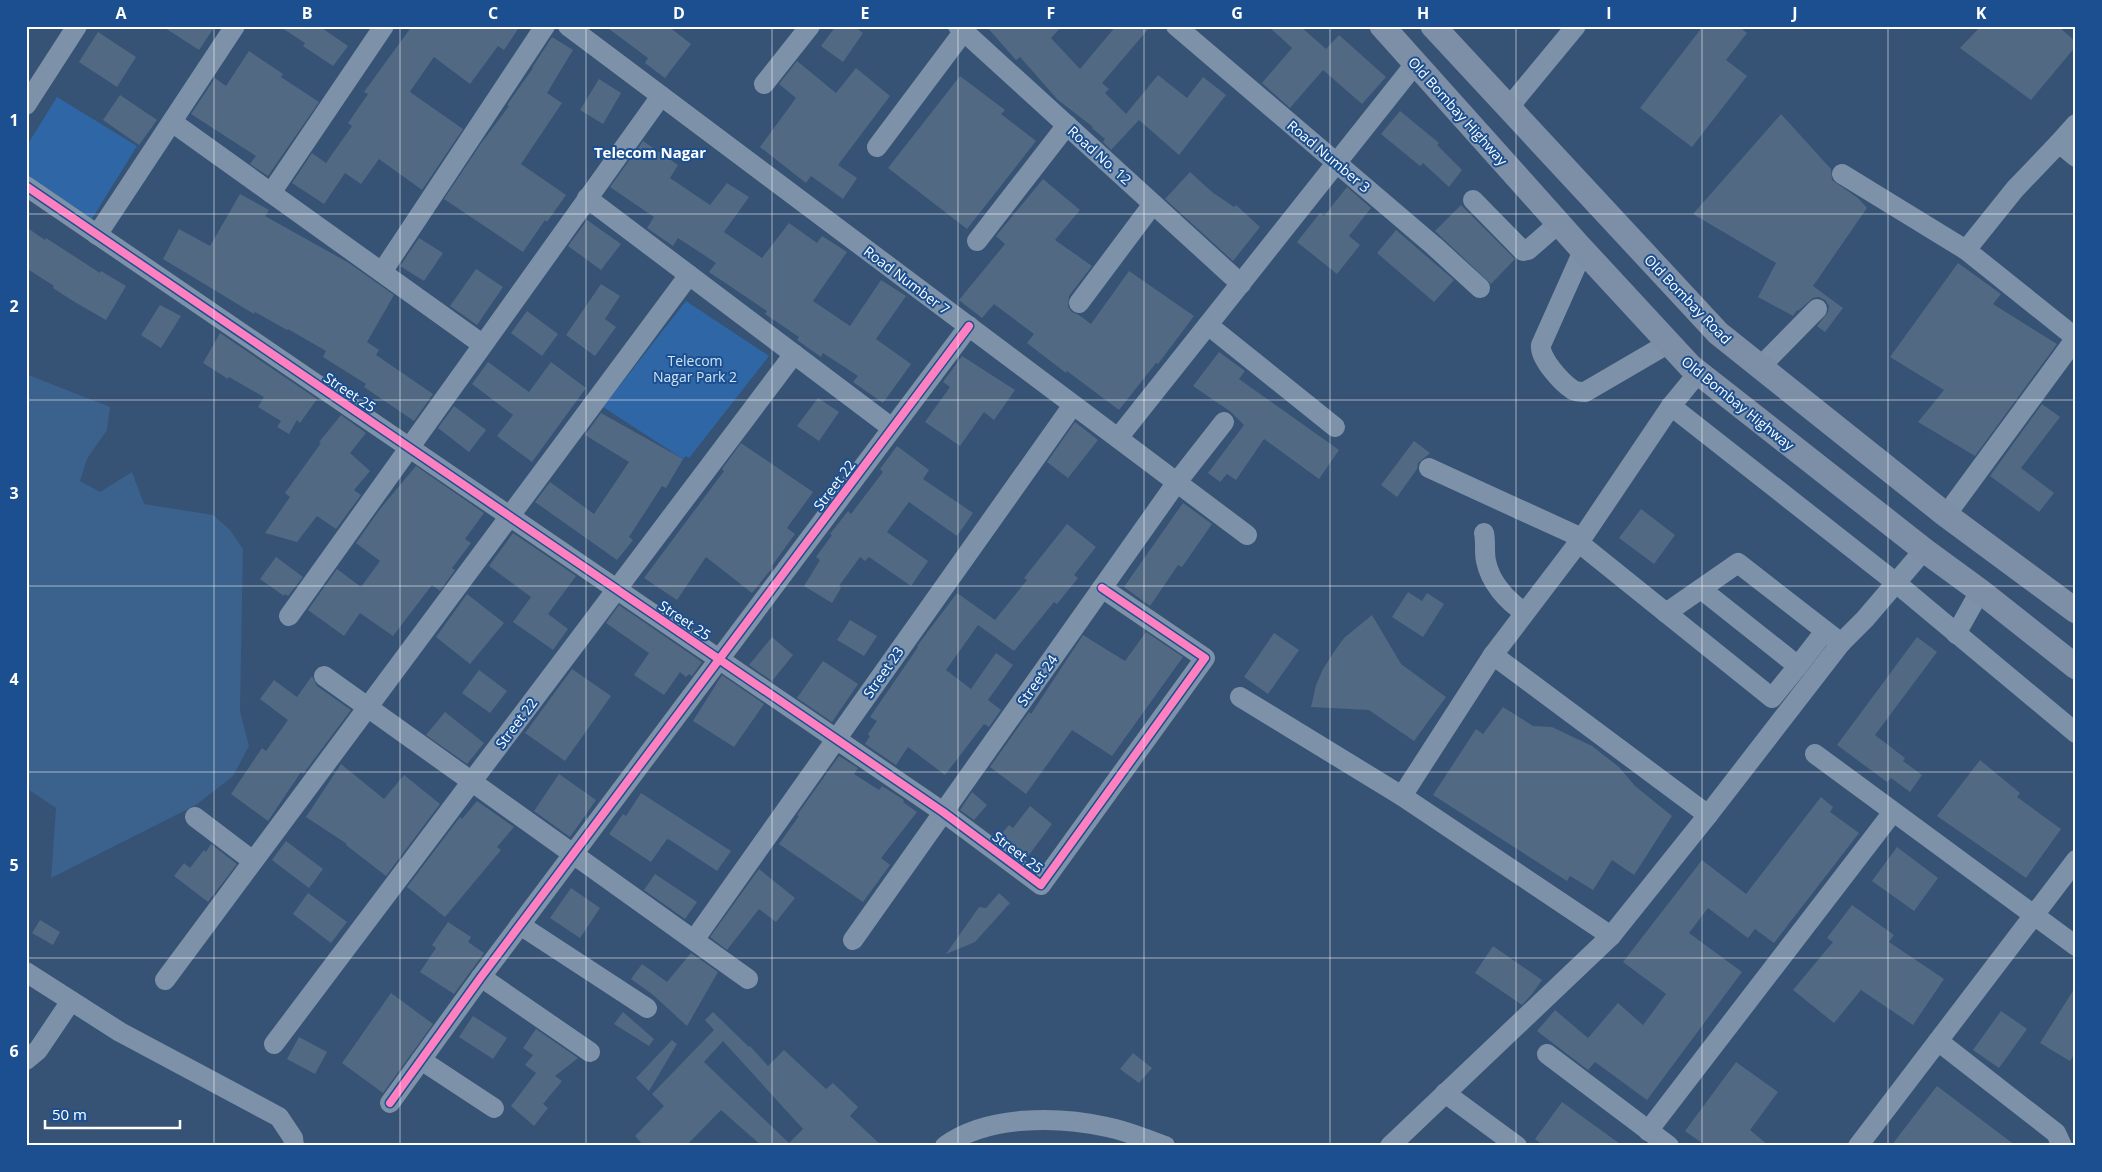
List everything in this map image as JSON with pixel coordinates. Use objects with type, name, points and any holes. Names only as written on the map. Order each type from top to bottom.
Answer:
[{"type":"main road","name":"Old Bombay Highway","points":[[1382,26],[1583,251],[1698,373],[2076,667]]},
{"type":"main road","name":"Old Bombay Road","points":[[1433,26],[1718,333],[1946,515],[2025,571]]},
{"type":"main road","points":[[2025,571],[2076,593]]},
{"type":"main road","points":[[2025,571],[2076,611]]},
{"type":"street","points":[[26,105],[77,26]]},
{"type":"street","points":[[97,235],[236,26]]},
{"type":"street","points":[[271,193],[384,26]]},
{"type":"street","points":[[382,272],[545,26]]},
{"type":"street","name":"Road Number 7","points":[[568,26],[1247,535]]},
{"type":"street","points":[[764,84],[810,26]]},
{"type":"street","name":"Road Number 3","points":[[1176,26],[1434,246],[1480,288]]},
{"type":"street","points":[[1509,107],[1576,26]]},
{"type":"street","points":[[877,147],[961,29]]},
{"type":"street","name":"Road No. 12","points":[[961,29],[1241,284]]},
{"type":"street","points":[[1118,438],[1415,64]]},
{"type":"street","points":[[290,616],[408,447],[660,96]]},
{"type":"street","points":[[172,122],[482,344]]},
{"type":"street","points":[[1966,250],[2015,189],[2076,124]]},
{"type":"street","points":[[978,241],[1067,125]]},
{"type":"street","points":[[2058,143],[2076,157]]},
{"type":"street","points":[[1842,174],[1966,250],[2076,338],[1946,515]]},
{"type":"street","name":"Street 25","points":[[26,186],[944,812],[1041,885],[1205,658],[1102,588]]},
{"type":"street","points":[[587,198],[892,428]]},
{"type":"street","points":[[1473,200],[1523,251],[1528,250],[1559,223]]},
{"type":"street","points":[[1080,303],[1153,204]]},
{"type":"street","points":[[1583,251],[1541,345],[1540,351],[1546,362],[1573,390],[1585,392],[1669,343]]},
{"type":"street","points":[[165,980],[689,275]]},
{"type":"street","points":[[1760,367],[1817,309]]},
{"type":"street","points":[[1208,325],[1335,427]]},
{"type":"street","name":"Street 22","points":[[390,1103],[481,977],[968,326]]},
{"type":"street","name":"Street 22","points":[[274,1044],[794,354]]},
{"type":"street","points":[[1402,796],[1493,655],[1580,540],[1671,406],[1698,373]]},
{"type":"street","name":"Street 23","points":[[694,940],[1073,405]]},
{"type":"street","points":[[1671,406],[1895,582],[2076,733]]},
{"type":"street","name":"Street 24","points":[[853,940],[1177,482],[1224,422]]},
{"type":"street","points":[[1429,468],[1580,540],[1666,613],[1772,698],[1825,630]]},
{"type":"street","points":[[1484,533],[1485,561],[1494,580],[1510,603],[1524,612]]},
{"type":"street","points":[[1390,1146],[1611,936],[1708,815],[1841,643],[1865,619],[1924,550]]},
{"type":"street","points":[[1666,613],[1738,563],[1841,643]]},
{"type":"street","points":[[1701,589],[1798,666]]},
{"type":"street","points":[[1956,634],[1980,591]]},
{"type":"street","points":[[1493,655],[1708,815]]},
{"type":"street","points":[[324,676],[748,979]]},
{"type":"street","points":[[1240,697],[1402,796],[1611,936]]},
{"type":"street","points":[[1815,754],[2076,946]]},
{"type":"street","points":[[1648,1131],[1893,812]]},
{"type":"street","points":[[195,817],[253,861]]},
{"type":"street","points":[[1858,1146],[2076,860]]},
{"type":"street","points":[[520,925],[647,1008]]},
{"type":"street","points":[[26,972],[120,1032],[278,1117],[293,1138],[294,1146]]},
{"type":"street","points":[[481,977],[590,1052]]},
{"type":"street","points":[[26,1060],[38,1050],[71,1001]]},
{"type":"street","points":[[1938,1041],[2056,1133],[2062,1146]]},
{"type":"street","points":[[1546,1054],[1669,1146]]},
{"type":"street","points":[[420,1060],[494,1108]]},
{"type":"street","points":[[1445,1093],[1517,1146]]},
{"type":"street","points":[[945,1146],[958,1136],[997,1124],[1054,1119],[1108,1127],[1165,1146]]},
{"type":"green space","points":[[57,97],[137,146],[90,222],[26,180],[26,147]]},
{"type":"green space","name":"Telecom Nagar Park 2","points":[[686,301],[769,356],[689,458],[686,456],[683,459],[603,407]]},
{"type":"shaded area","points":[[26,374],[110,407],[107,430],[87,459],[80,481],[100,492],[132,472],[144,504],[213,515],[230,530],[243,549],[240,711],[249,746],[233,776],[196,805],[51,878],[56,808],[26,788]]},
{"type":"building","points":[[162,26],[215,26],[199,50]]},
{"type":"building","points":[[279,26],[319,26],[348,46],[333,66],[303,46],[305,43]]},
{"type":"building","points":[[412,26],[520,26],[504,50],[498,46],[470,84],[434,57],[411,90],[410,92],[463,129],[422,190],[379,159],[361,184],[345,173],[324,204],[292,183],[312,153],[326,163],[352,126],[348,123],[368,94],[364,92]]},
{"type":"building","points":[[605,26],[668,26],[691,44],[665,78],[645,63],[648,58]]},
{"type":"building","points":[[836,26],[854,26],[863,33],[843,62],[821,46]]},
{"type":"building","points":[[986,26],[1062,26],[1051,38],[1080,69],[1116,26],[1151,26],[1102,83],[1109,89],[1105,93],[1126,114],[1158,75],[1187,98],[1203,77],[1226,95],[1179,155],[1139,120],[1111,150],[1103,142],[1105,139],[1093,127],[1058,100],[1020,57],[1016,60]]},
{"type":"building","points":[[1268,26],[1300,26],[1326,49],[1339,35],[1386,77],[1362,104],[1323,70],[1290,108],[1262,83],[1292,48]]},
{"type":"building","points":[[1703,26],[1738,26],[1747,33],[1726,60],[1747,76],[1692,147],[1640,108]]},
{"type":"building","points":[[1981,26],[2058,26],[2076,42],[2076,46],[2031,100],[1960,48]]},
{"type":"building","points":[[98,32],[136,57],[117,87],[79,62]]},
{"type":"building","points":[[552,37],[573,50],[547,93],[562,103],[521,164],[566,195],[547,222],[545,220],[523,252],[444,199],[482,142],[509,106],[507,105]]},
{"type":"building","points":[[249,51],[283,74],[281,77],[319,102],[268,176],[250,164],[256,156],[191,114],[215,78],[226,86]]},
{"type":"building","points":[[797,61],[836,93],[856,68],[890,96],[838,165],[857,178],[843,199],[811,176],[806,183],[760,147],[796,98],[779,84]]},
{"type":"building","points":[[960,76],[1005,110],[1001,114],[1036,141],[967,229],[888,168]]},
{"type":"building","points":[[599,79],[621,93],[603,124],[580,110]]},
{"type":"building","points":[[120,95],[157,120],[139,145],[103,120]]},
{"type":"building","points":[[1400,111],[1439,143],[1437,145],[1462,170],[1449,187],[1423,163],[1420,166],[1381,134]]},
{"type":"building","points":[[1781,114],[1831,169],[1832,180],[1858,198],[1867,208],[1813,286],[1843,308],[1825,332],[1817,326],[1828,312],[1829,306],[1825,300],[1819,297],[1813,298],[1797,310],[1793,316],[1758,297],[1776,263],[1693,214]]},
{"type":"building","points":[[643,141],[678,165],[670,178],[710,205],[727,183],[749,197],[724,232],[762,258],[789,223],[817,243],[822,236],[847,252],[813,301],[850,326],[881,280],[906,296],[876,339],[911,364],[883,403],[853,382],[858,376],[823,353],[821,357],[797,340],[799,337],[765,314],[767,311],[709,272],[716,263],[678,238],[673,246],[647,228],[654,217],[610,187]]},
{"type":"building","points":[[1190,172],[1212,192],[1234,207],[1236,205],[1260,227],[1233,261],[1165,199]]},
{"type":"building","points":[[1043,179],[1080,210],[1055,240],[1092,266],[1069,296],[1068,307],[1072,312],[1091,324],[1129,271],[1194,316],[1158,364],[1156,363],[1119,410],[1027,343],[1034,334],[994,304],[982,318],[959,300],[1005,244],[996,236]]},
{"type":"building","points":[[1347,187],[1371,208],[1349,236],[1360,245],[1337,274],[1297,242],[1320,213],[1324,216]]},
{"type":"building","points":[[240,194],[269,210],[265,216],[349,263],[394,295],[367,342],[379,350],[376,355],[433,394],[414,421],[364,387],[366,384],[323,357],[326,351],[255,312],[254,314],[163,259],[179,229],[210,246]]},
{"type":"building","points":[[1461,205],[1515,259],[1491,284],[1435,231]]},
{"type":"building","points":[[587,220],[621,244],[601,270],[568,246]]},
{"type":"building","points":[[26,227],[100,273],[101,271],[126,286],[106,320],[53,288],[54,286],[26,268]]},
{"type":"building","points":[[1396,230],[1454,280],[1434,302],[1377,253]]},
{"type":"building","points":[[419,238],[443,253],[424,281],[400,266]]},
{"type":"building","points":[[1958,263],[2001,294],[1993,304],[2057,344],[1975,456],[1918,422],[1944,390],[1890,357]]},
{"type":"building","points":[[476,269],[503,287],[477,325],[450,306]]},
{"type":"building","points":[[601,284],[620,296],[605,319],[616,327],[595,356],[566,335]]},
{"type":"building","points":[[160,305],[181,316],[161,348],[141,335]]},
{"type":"building","points":[[527,311],[558,334],[542,356],[511,333]]},
{"type":"building","points":[[220,333],[317,399],[300,423],[297,420],[289,434],[277,427],[281,421],[258,407],[264,397],[229,377],[228,379],[203,363]]},
{"type":"building","points":[[1219,352],[1245,371],[1239,379],[1339,450],[1319,479],[1264,439],[1236,480],[1227,474],[1220,482],[1208,473],[1244,425],[1231,412],[1193,386]]},
{"type":"building","points":[[962,356],[1015,390],[994,420],[984,412],[960,446],[925,422],[950,387],[943,382]]},
{"type":"building","points":[[488,362],[529,392],[551,362],[586,388],[532,462],[497,436],[513,415],[472,384]]},
{"type":"building","points":[[818,398],[839,412],[819,441],[797,426]]},
{"type":"building","points":[[2042,404],[2060,417],[2021,468],[2054,493],[2039,512],[1990,476]]},
{"type":"building","points":[[454,406],[486,430],[469,452],[438,428]]},
{"type":"building","points":[[601,413],[683,459],[666,488],[662,486],[629,537],[633,540],[617,560],[535,502],[550,482],[594,514],[629,462],[585,435]]},
{"type":"building","points":[[341,415],[366,433],[350,453],[370,471],[354,490],[361,495],[336,529],[317,516],[297,542],[265,533],[290,497],[285,493],[321,443],[319,442]]},
{"type":"building","points":[[1075,422],[1098,440],[1068,478],[1047,462]]},
{"type":"building","points":[[1414,441],[1430,453],[1418,463],[1417,469],[1397,497],[1381,485]]},
{"type":"building","points":[[741,443],[813,492],[787,528],[795,534],[752,593],[706,557],[677,600],[644,578],[724,471],[722,469]]},
{"type":"building","points":[[897,446],[929,470],[923,479],[973,513],[957,536],[909,502],[887,532],[928,561],[911,586],[869,557],[865,561],[860,557],[839,586],[841,588],[832,603],[804,586],[820,560],[816,557],[832,535],[830,534],[848,511],[851,514],[883,472],[880,469]]},
{"type":"building","points":[[416,466],[484,513],[465,539],[471,543],[452,568],[455,570],[440,591],[432,585],[393,636],[360,613],[344,636],[308,610],[337,569],[361,587],[380,561],[356,543],[380,509]]},
{"type":"building","points":[[1183,503],[1212,524],[1182,567],[1178,565],[1150,606],[1124,587]]},
{"type":"building","points":[[1641,509],[1675,535],[1654,564],[1619,538]]},
{"type":"building","points":[[1067,524],[1096,547],[1074,575],[1078,578],[1057,604],[1054,602],[1014,651],[978,625],[946,670],[971,689],[996,653],[1013,665],[988,700],[1001,710],[989,727],[984,724],[945,775],[908,747],[896,765],[865,744],[870,736],[868,734],[877,721],[870,717],[917,646],[957,593],[995,620],[1027,580],[1024,578]]},
{"type":"building","points":[[513,533],[576,576],[548,614],[568,629],[553,650],[513,622],[531,597],[489,566]]},
{"type":"building","points":[[276,557],[303,577],[288,596],[285,594],[284,596],[260,579]]},
{"type":"building","points":[[1408,592],[1422,601],[1427,593],[1444,604],[1423,637],[1392,617]]},
{"type":"building","points":[[467,594],[504,623],[470,664],[436,637]]},
{"type":"building","points":[[619,605],[702,662],[692,676],[689,674],[686,677],[680,672],[664,695],[634,675],[649,653],[606,623]]},
{"type":"building","points":[[1372,615],[1401,664],[1446,697],[1414,741],[1369,710],[1311,707],[1316,685],[1323,669],[1334,652],[1344,638]]},
{"type":"building","points":[[850,620],[877,636],[864,656],[837,640]]},
{"type":"building","points":[[1146,632],[1183,657],[1112,756],[1072,730],[1026,794],[990,767],[1029,712],[1031,714],[1083,635],[1125,661]]},
{"type":"building","points":[[1274,633],[1299,650],[1268,694],[1244,677]]},
{"type":"building","points":[[772,637],[793,655],[772,681],[749,665]]},
{"type":"building","points":[[1917,637],[1937,652],[1875,735],[1905,758],[1903,761],[1922,775],[1910,792],[1891,778],[1887,782],[1837,745]]},
{"type":"building","points":[[823,661],[858,684],[832,722],[797,698]]},
{"type":"building","points":[[572,669],[611,696],[565,761],[525,733]]},
{"type":"building","points":[[479,670],[507,691],[490,713],[462,693]]},
{"type":"building","points":[[722,675],[764,704],[734,747],[693,721]]},
{"type":"building","points":[[312,676],[317,686],[351,710],[303,774],[301,772],[268,821],[231,794],[262,748],[266,751],[288,720],[260,699],[274,680],[297,697]]},
{"type":"building","points":[[1503,707],[1533,726],[1552,727],[1592,746],[1619,767],[1635,786],[1672,816],[1634,875],[1612,860],[1593,890],[1570,876],[1567,881],[1433,795],[1476,729],[1483,734]]},
{"type":"building","points":[[445,712],[484,743],[467,764],[426,735]]},
{"type":"building","points":[[839,756],[858,768],[854,774],[879,790],[882,786],[904,800],[903,802],[917,812],[881,858],[890,865],[863,902],[779,844]]},
{"type":"building","points":[[1980,760],[2020,793],[2017,797],[2061,829],[2026,878],[1937,816]]},
{"type":"building","points":[[341,764],[384,799],[404,775],[440,804],[386,876],[347,844],[306,817]]},
{"type":"building","points":[[559,774],[596,800],[570,837],[534,811]]},
{"type":"building","points":[[972,792],[987,805],[974,820],[960,810]]},
{"type":"building","points":[[641,793],[731,851],[717,871],[670,840],[667,839],[651,862],[609,834],[623,814],[626,816]]},
{"type":"building","points":[[1821,797],[1833,807],[1830,812],[1859,833],[1774,943],[1755,929],[1748,938],[1708,908],[1689,933],[1742,972],[1647,1100],[1595,1062],[1588,1070],[1537,1031],[1555,1010],[1588,1038],[1618,1003],[1643,1025],[1666,994],[1623,962],[1702,860],[1746,894]]},
{"type":"building","points":[[477,801],[514,827],[497,847],[501,850],[445,917],[407,887],[460,817],[462,819]]},
{"type":"building","points":[[1030,806],[1052,824],[1026,859],[998,838],[1009,825],[1013,828]]},
{"type":"building","points":[[286,841],[323,869],[309,888],[272,860]]},
{"type":"building","points":[[211,844],[237,864],[208,902],[174,876],[184,863],[190,868],[204,850],[206,852]]},
{"type":"building","points":[[1897,847],[1938,878],[1914,911],[1872,881]]},
{"type":"building","points":[[759,869],[795,898],[776,922],[759,909],[727,950],[710,937]]},
{"type":"building","points":[[655,874],[697,902],[685,919],[644,890]]},
{"type":"building","points":[[571,888],[600,908],[580,938],[550,918]]},
{"type":"building","points":[[308,893],[347,922],[331,943],[293,914]]},
{"type":"building","points":[[999,893],[1010,903],[975,942],[946,954],[979,907],[986,908]]},
{"type":"building","points":[[1852,905],[1894,935],[1889,942],[1944,979],[1913,1025],[1861,990],[1834,1023],[1793,990],[1833,942],[1827,938]]},
{"type":"building","points":[[40,920],[60,932],[53,945],[32,933]]},
{"type":"building","points":[[448,922],[471,937],[468,942],[484,953],[454,994],[420,972],[436,948],[432,945]]},
{"type":"building","points":[[1493,946],[1542,980],[1522,1005],[1475,973]]},
{"type":"building","points":[[691,953],[718,972],[687,1026],[652,994],[631,979],[642,964],[667,982]]},
{"type":"building","points":[[2076,986],[2076,1052],[2070,1061],[2040,1043]]},
{"type":"building","points":[[391,993],[433,1024],[383,1093],[342,1063]]},
{"type":"building","points":[[2001,1011],[2027,1029],[1999,1068],[1973,1050]]},
{"type":"building","points":[[623,1012],[654,1039],[649,1046],[614,1024]]},
{"type":"building","points":[[713,1012],[750,1046],[768,1066],[784,1050],[826,1089],[833,1083],[858,1107],[850,1116],[882,1146],[762,1146],[721,1110],[686,1146],[644,1146],[635,1136],[664,1106],[652,1094],[714,1030],[705,1020]],"holes":[[[723,1041],[803,1129],[789,1143],[704,1062]]]},
{"type":"building","points":[[473,1016],[507,1038],[493,1059],[459,1037]]},
{"type":"building","points":[[536,1029],[578,1058],[555,1076],[562,1081],[543,1104],[548,1108],[534,1126],[511,1106],[536,1073],[525,1065],[533,1055],[523,1048]]},
{"type":"building","points":[[299,1037],[327,1052],[315,1074],[287,1059]]},
{"type":"building","points":[[672,1040],[677,1044],[649,1091],[636,1078]]},
{"type":"building","points":[[1133,1053],[1152,1068],[1139,1083],[1120,1069]]},
{"type":"building","points":[[1736,1062],[1778,1092],[1750,1130],[1769,1146],[1706,1146],[1685,1131]]},
{"type":"building","points":[[1937,1086],[2016,1146],[1891,1146]]},
{"type":"building","points":[[1562,1102],[1623,1146],[1544,1146],[1535,1139]]},
{"type":"cycle path","points":[[26,186],[943,812],[1041,885],[1205,658],[1102,588]]},
{"type":"cycle path","points":[[390,1103],[481,977],[969,326]]},
{"type":"district","name":"Telecom Nagar","points":[[650,152]]}]
